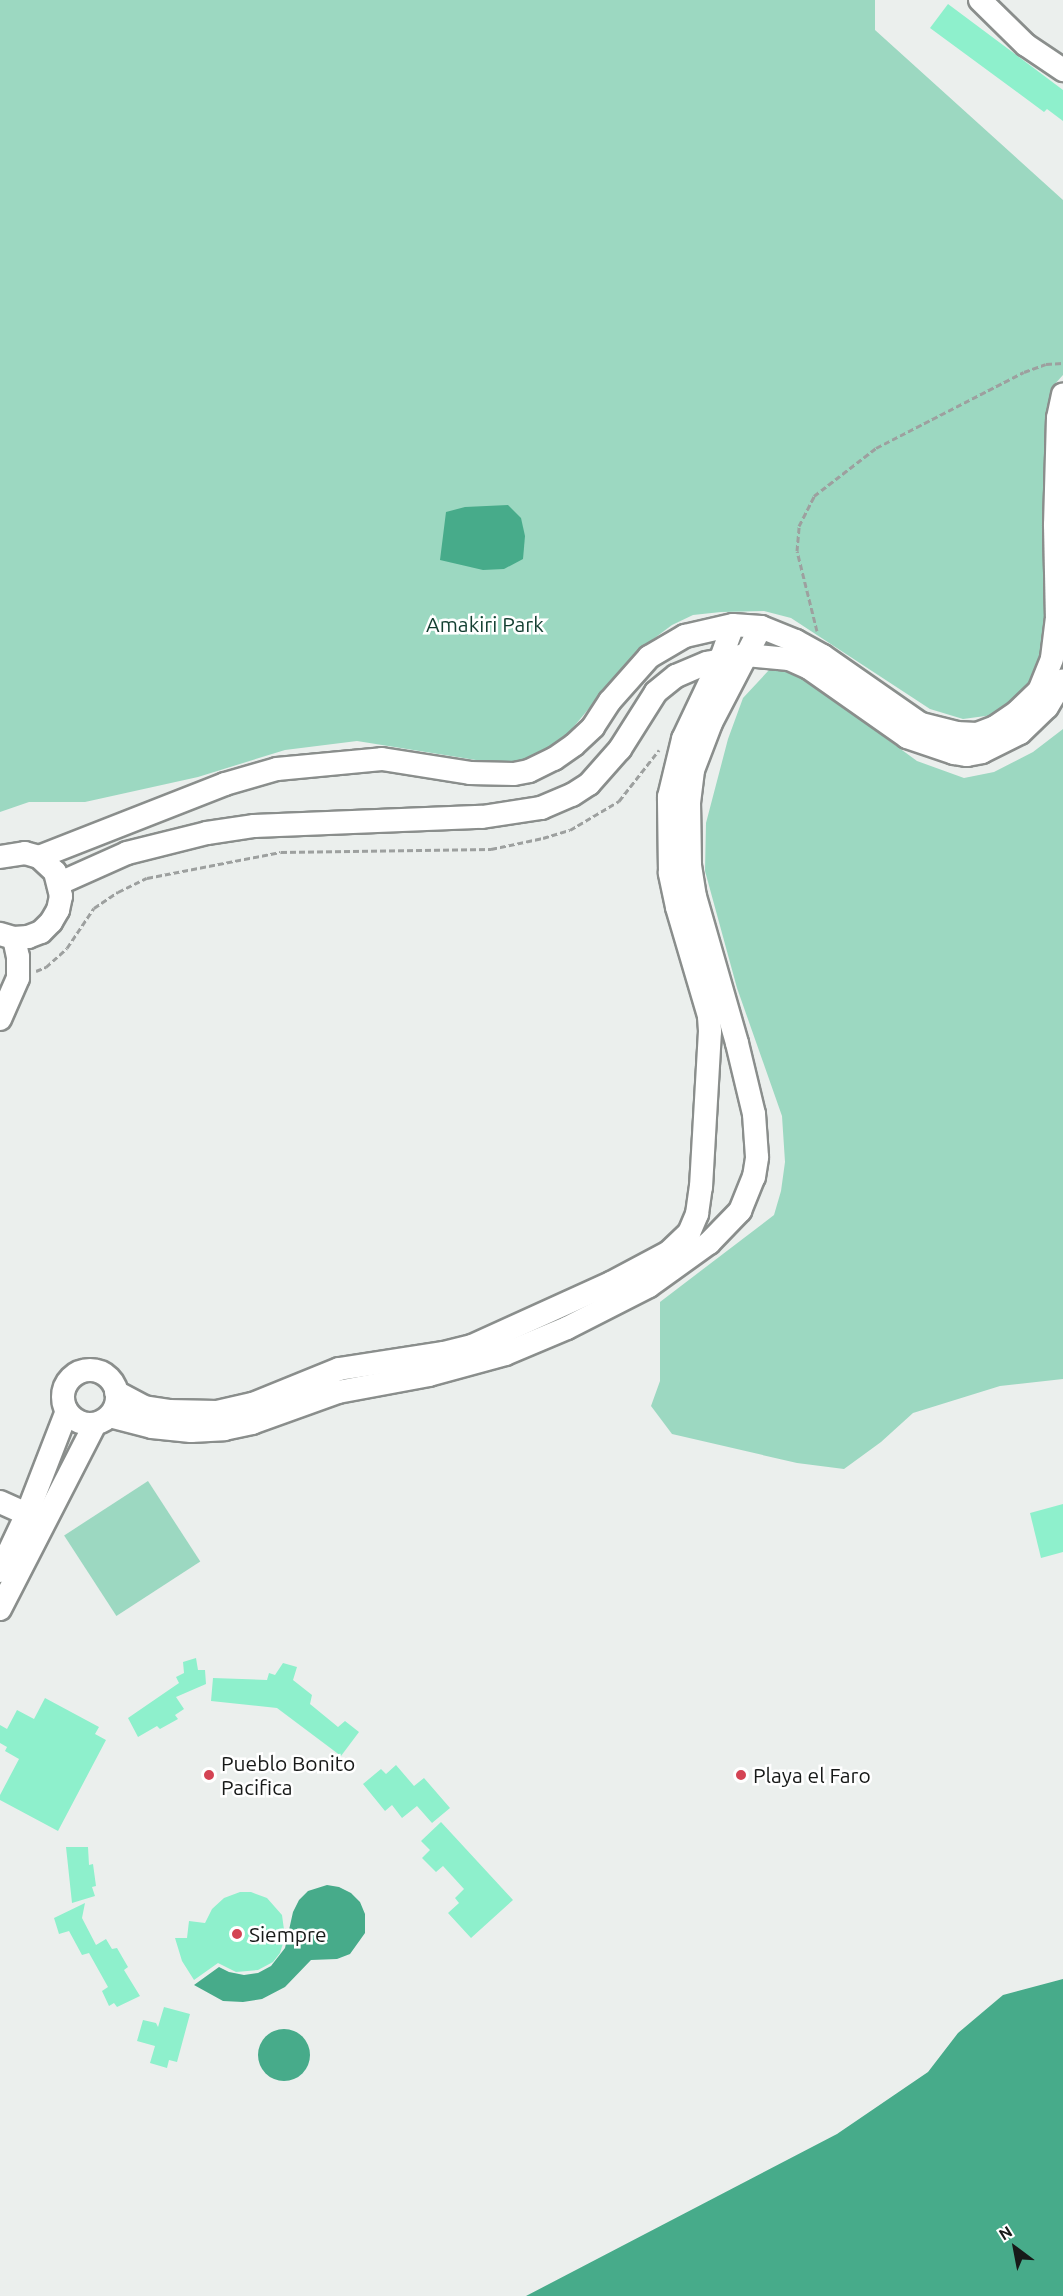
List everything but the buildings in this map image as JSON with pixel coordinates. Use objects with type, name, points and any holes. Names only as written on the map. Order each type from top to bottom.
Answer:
[{"type":"street","points":[[980,0],[1026,45],[1063,70]]},
{"type":"street","points":[[39,857],[225,784],[278,769],[382,759],[470,773],[514,774],[529,771],[554,759],[574,745],[593,727],[610,701],[649,657],[685,636],[733,625],[761,627],[796,641],[823,656],[904,714],[921,723],[956,733],[977,734],[995,727],[1027,703],[1045,679],[1052,658],[1056,630],[1058,418],[1063,395]]},
{"type":"street","points":[[116,1392],[144,1407],[169,1411],[217,1412],[253,1404],[339,1369],[444,1353],[472,1346],[611,1283],[669,1252],[689,1233],[697,1214],[701,1187],[710,1031],[709,1016],[677,907],[670,873],[669,797],[683,739],[720,661],[733,625]]},
{"type":"street","points":[[0,1571],[102,1420],[117,1401],[116,1392],[108,1377],[93,1371],[84,1371],[70,1380],[65,1387],[64,1403],[67,1411],[79,1422],[102,1420],[152,1428],[191,1431],[224,1429],[252,1423],[338,1392],[429,1375],[505,1354],[567,1328],[649,1286],[709,1243],[740,1211],[754,1177],[757,1157],[754,1114],[741,1054],[695,897],[688,834],[693,770],[726,690],[761,627]]},
{"type":"street","points":[[60,883],[126,853],[207,833],[254,826],[482,817],[541,808],[572,795],[602,771],[620,749],[656,692],[665,684],[691,668],[746,655],[772,655],[800,663],[908,737],[954,753],[967,755],[982,752],[1020,733],[1047,707],[1063,680]]},
{"type":"street","points":[[0,857],[19,853],[39,857],[48,864],[60,883],[61,896],[58,910],[51,922],[41,932],[28,937],[7,936]]},
{"type":"street","points":[[0,1020],[18,978],[18,957],[7,936]]},
{"type":"street","points":[[0,1609],[35,1518],[67,1411]]},
{"type":"street","points":[[0,1502],[35,1518]]},
{"type":"path","points":[[823,656],[797,550],[799,526],[814,496],[886,442],[1024,372],[1046,364],[1063,363]]},
{"type":"path","points":[[18,978],[46,967],[60,955],[94,908],[118,892],[147,878],[282,852],[491,849],[543,838],[570,830],[619,801],[662,747]]},
{"type":"green space","name":"Amakiri Park","points":[[0,0],[875,0],[875,30],[1063,200],[1063,375],[1054,385],[1047,575],[1048,623],[1042,658],[1033,682],[993,715],[963,719],[930,709],[791,618],[764,611],[693,615],[672,625],[644,646],[556,748],[527,762],[501,764],[357,741],[285,750],[198,777],[85,802],[29,802],[0,812]]},
{"type":"green space","points":[[769,670],[795,672],[917,761],[964,778],[994,772],[1033,752],[1063,729],[1063,1379],[1000,1386],[913,1413],[881,1442],[844,1469],[797,1463],[672,1434],[651,1406],[660,1381],[660,1302],[774,1215],[781,1191],[785,1162],[782,1116],[737,988],[705,871],[706,823],[728,739],[743,698]]},
{"type":"green space","points":[[148,1481],[200,1562],[116,1616],[64,1535]]},
{"type":"shaded area","points":[[508,505],[521,518],[525,536],[523,559],[504,569],[483,570],[440,560],[446,512],[465,507]]},
{"type":"shaded area","points":[[327,1885],[339,1887],[351,1893],[360,1902],[365,1914],[365,1933],[350,1954],[337,1959],[311,1960],[285,1987],[262,1999],[243,2002],[223,2001],[194,1985],[219,1967],[244,1975],[258,1973],[271,1966],[285,1948],[293,1912],[299,1900],[308,1891]]},
{"type":"shaded area","points":[[1063,1979],[1063,2296],[526,2296],[837,2134],[928,2072],[958,2033],[1003,1995]]},
{"type":"shaded area","points":[[279,2029],[289,2029],[303,2036],[310,2055],[303,2074],[289,2081],[279,2081],[269,2077],[262,2070],[258,2060],[258,2050],[262,2040],[269,2033]]},
{"type":"place","name":"Pueblo Bonito Pacifica","points":[[209,1775]]},
{"type":"place","name":"Playa el Faro","points":[[741,1775]]},
{"type":"place","name":"Siempre","points":[[237,1934]]}]
